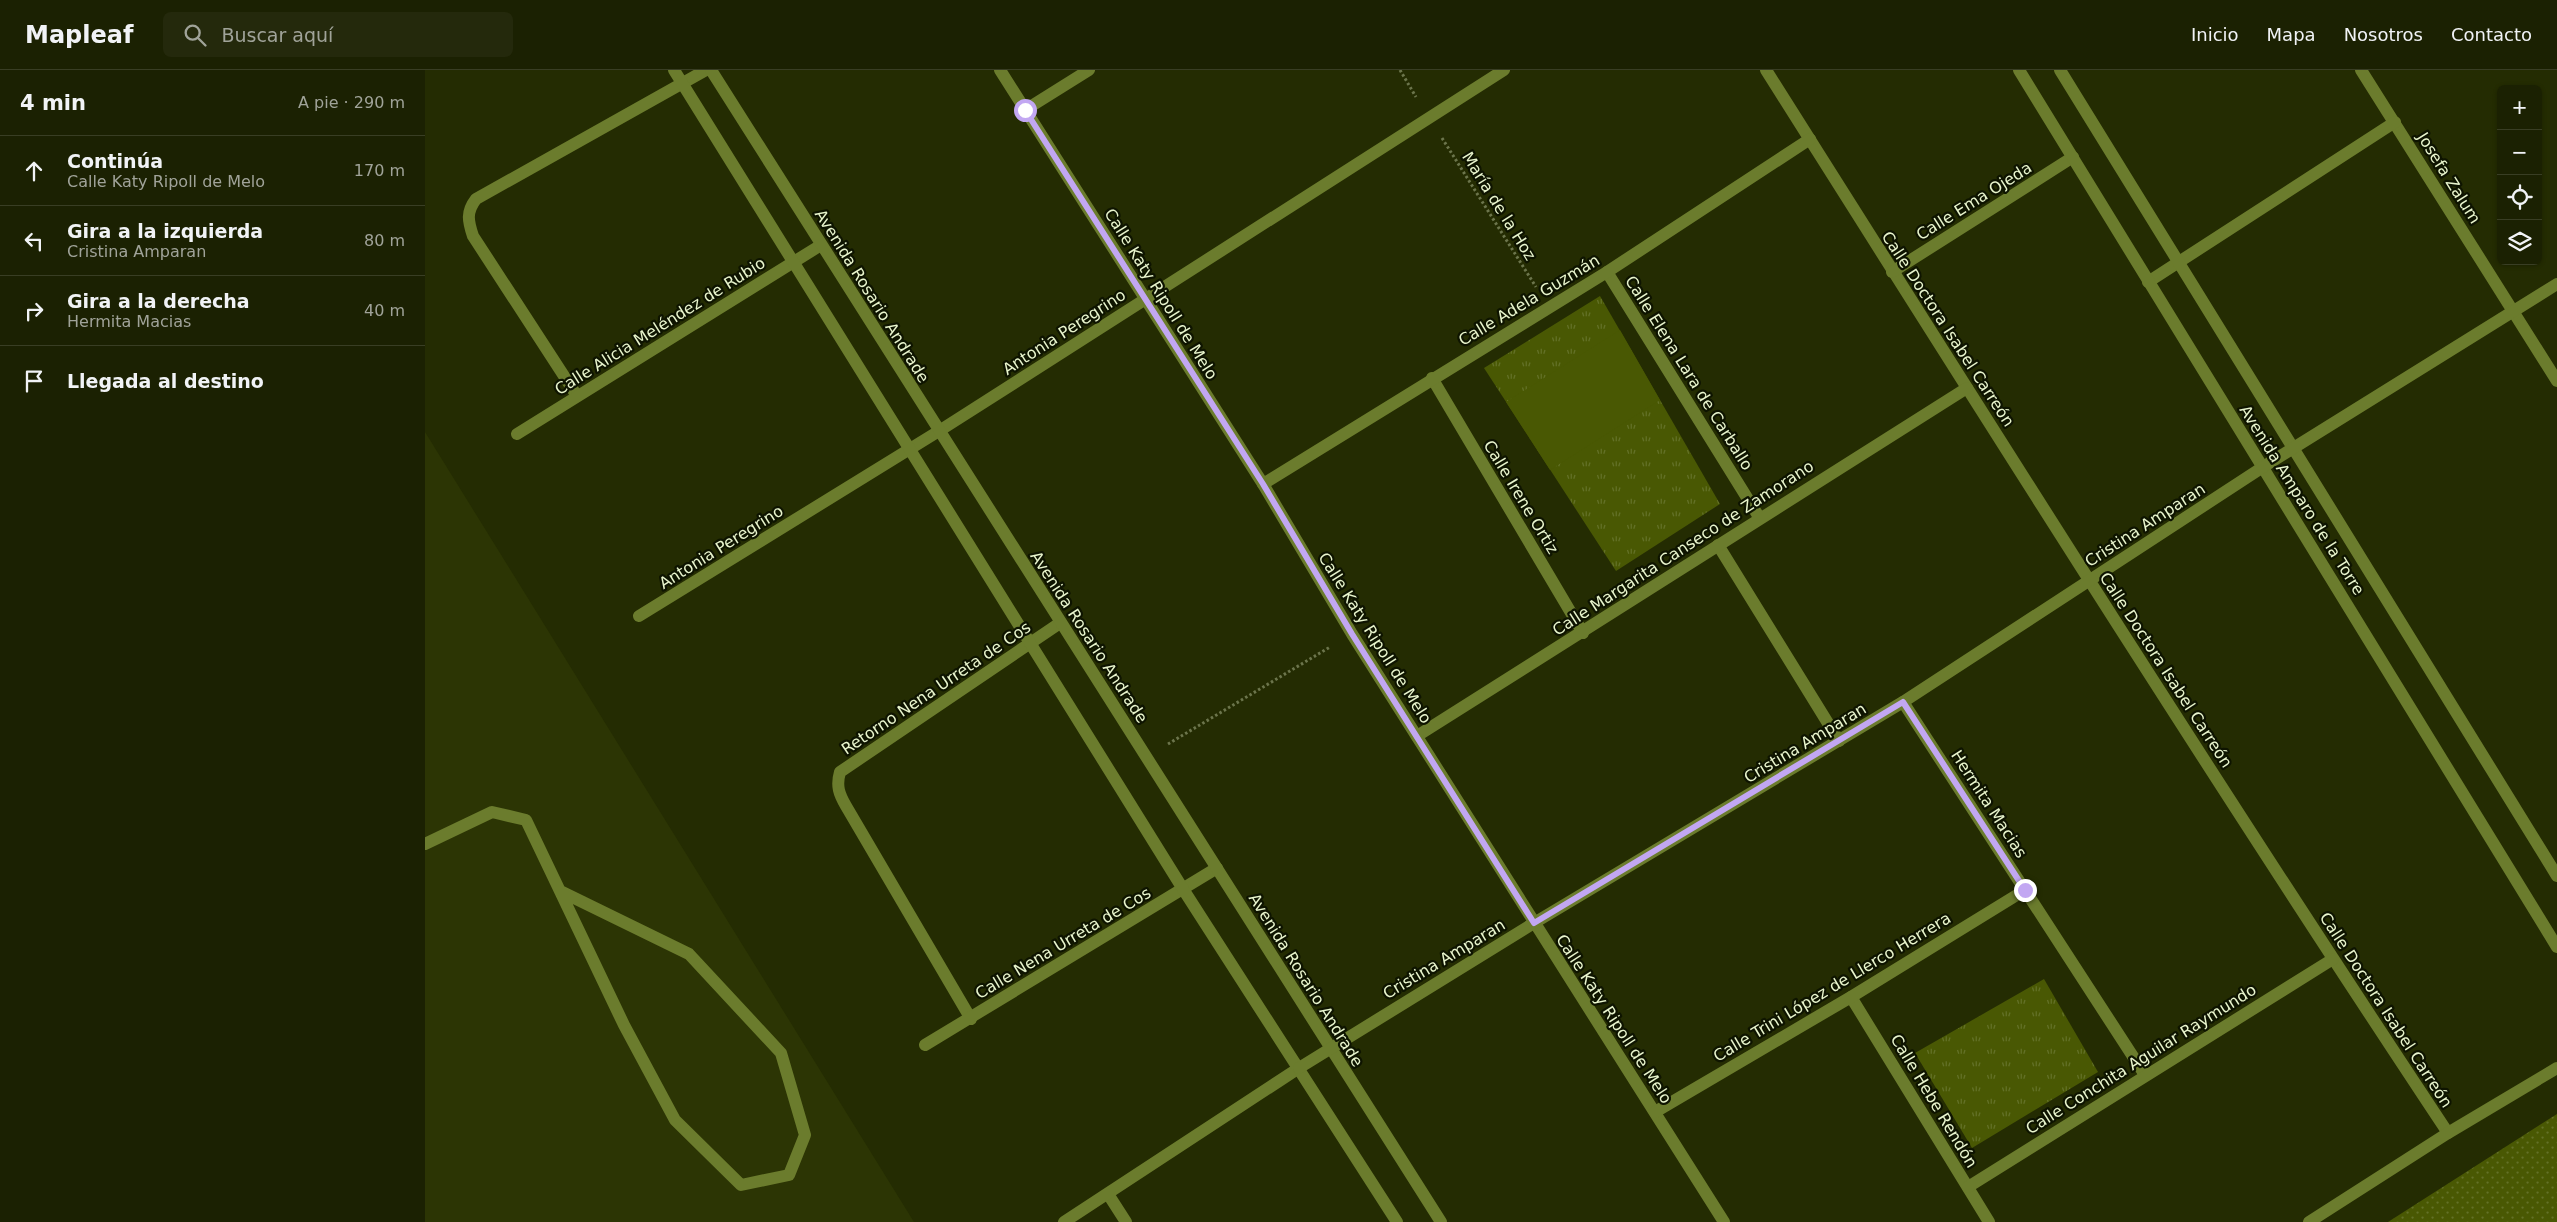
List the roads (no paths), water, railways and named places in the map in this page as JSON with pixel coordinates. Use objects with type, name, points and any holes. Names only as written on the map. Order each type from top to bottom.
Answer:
[{"type":"street","points":[[674,70],[1183,889],[1397,1222]]},
{"type":"street","points":[[577,396],[473,236],[468,209],[476,199],[706,70]]},
{"type":"street","name":"Avenida Rosario Andrade","points":[[711,70],[1059,623],[1147,756],[1329,1048],[1441,1222]]},
{"type":"street","name":"Calle Katy Ripoll de Melo","points":[[1000,70],[1263,484],[1352,634],[1724,1222]]},
{"type":"street","points":[[1025,110],[1089,70]]},
{"type":"street","name":"Antonia Peregrino","points":[[639,616],[910,450],[1504,70]]},
{"type":"street","name":"Calle Doctora Isabel Carreón","points":[[1766,70],[2089,581],[2333,959],[2448,1133]]},
{"type":"street","name":"Avenida Amparo de la Torre","points":[[2019,70],[2557,947]]},
{"type":"street","name":"Avenida Amparo de la Torre","points":[[2060,70],[2557,876]]},
{"type":"street","name":"Josefa Zalum","points":[[2361,70],[2557,381]]},
{"type":"street","points":[[2148,282],[2395,122]]},
{"type":"street","name":"Calle Adela Guzmán","points":[[1263,484],[1432,378],[1607,272],[1810,139]]},
{"type":"street","name":"Calle Ema Ojeda","points":[[1892,272],[2073,157]]},
{"type":"street","name":"Calle Alicia Meléndez de Rubio","points":[[517,434],[821,245]]},
{"type":"street","name":"Calle Elena Lara de Carballo","points":[[1607,272],[1759,517]]},
{"type":"street","name":"Cristina Amparan","points":[[1064,1222],[1329,1048],[1903,702],[2263,467],[2557,284]]},
{"type":"street","name":"Calle Irene Ortiz","points":[[1432,378],[1583,633]]},
{"type":"street","name":"Calle Margarita Canseco de Zamorano","points":[[1417,736],[1583,633],[1718,546],[1759,517],[1967,388]]},
{"type":"street","points":[[1718,546],[1839,741]]},
{"type":"street","name":"Retorno Nena Urreta de Cos","points":[[971,1018],[838,792],[837,781],[840,772],[1032,644],[1059,623]]},
{"type":"street","name":"Hermita Macias","points":[[1903,702],[2145,1075]]},
{"type":"street","points":[[425,844],[492,812],[526,820],[624,1025],[675,1120],[741,1185],[789,1175],[805,1135],[781,1053],[689,954],[560,891]]},
{"type":"street","name":"Calle Nena Urreta de Cos","points":[[925,1045],[1217,868]]},
{"type":"street","name":"Calle Trini López de Llerco Herrera","points":[[1655,1112],[2025,890]]},
{"type":"street","name":"Calle Conchita Aguilar Raymundo","points":[[1968,1187],[2333,959]]},
{"type":"street","name":"Calle Hebe Rendón","points":[[1851,996],[1989,1222]]},
{"type":"street","points":[[2309,1222],[2448,1133],[2557,1068]]},
{"type":"street","points":[[1108,1194],[1126,1222]]}]
